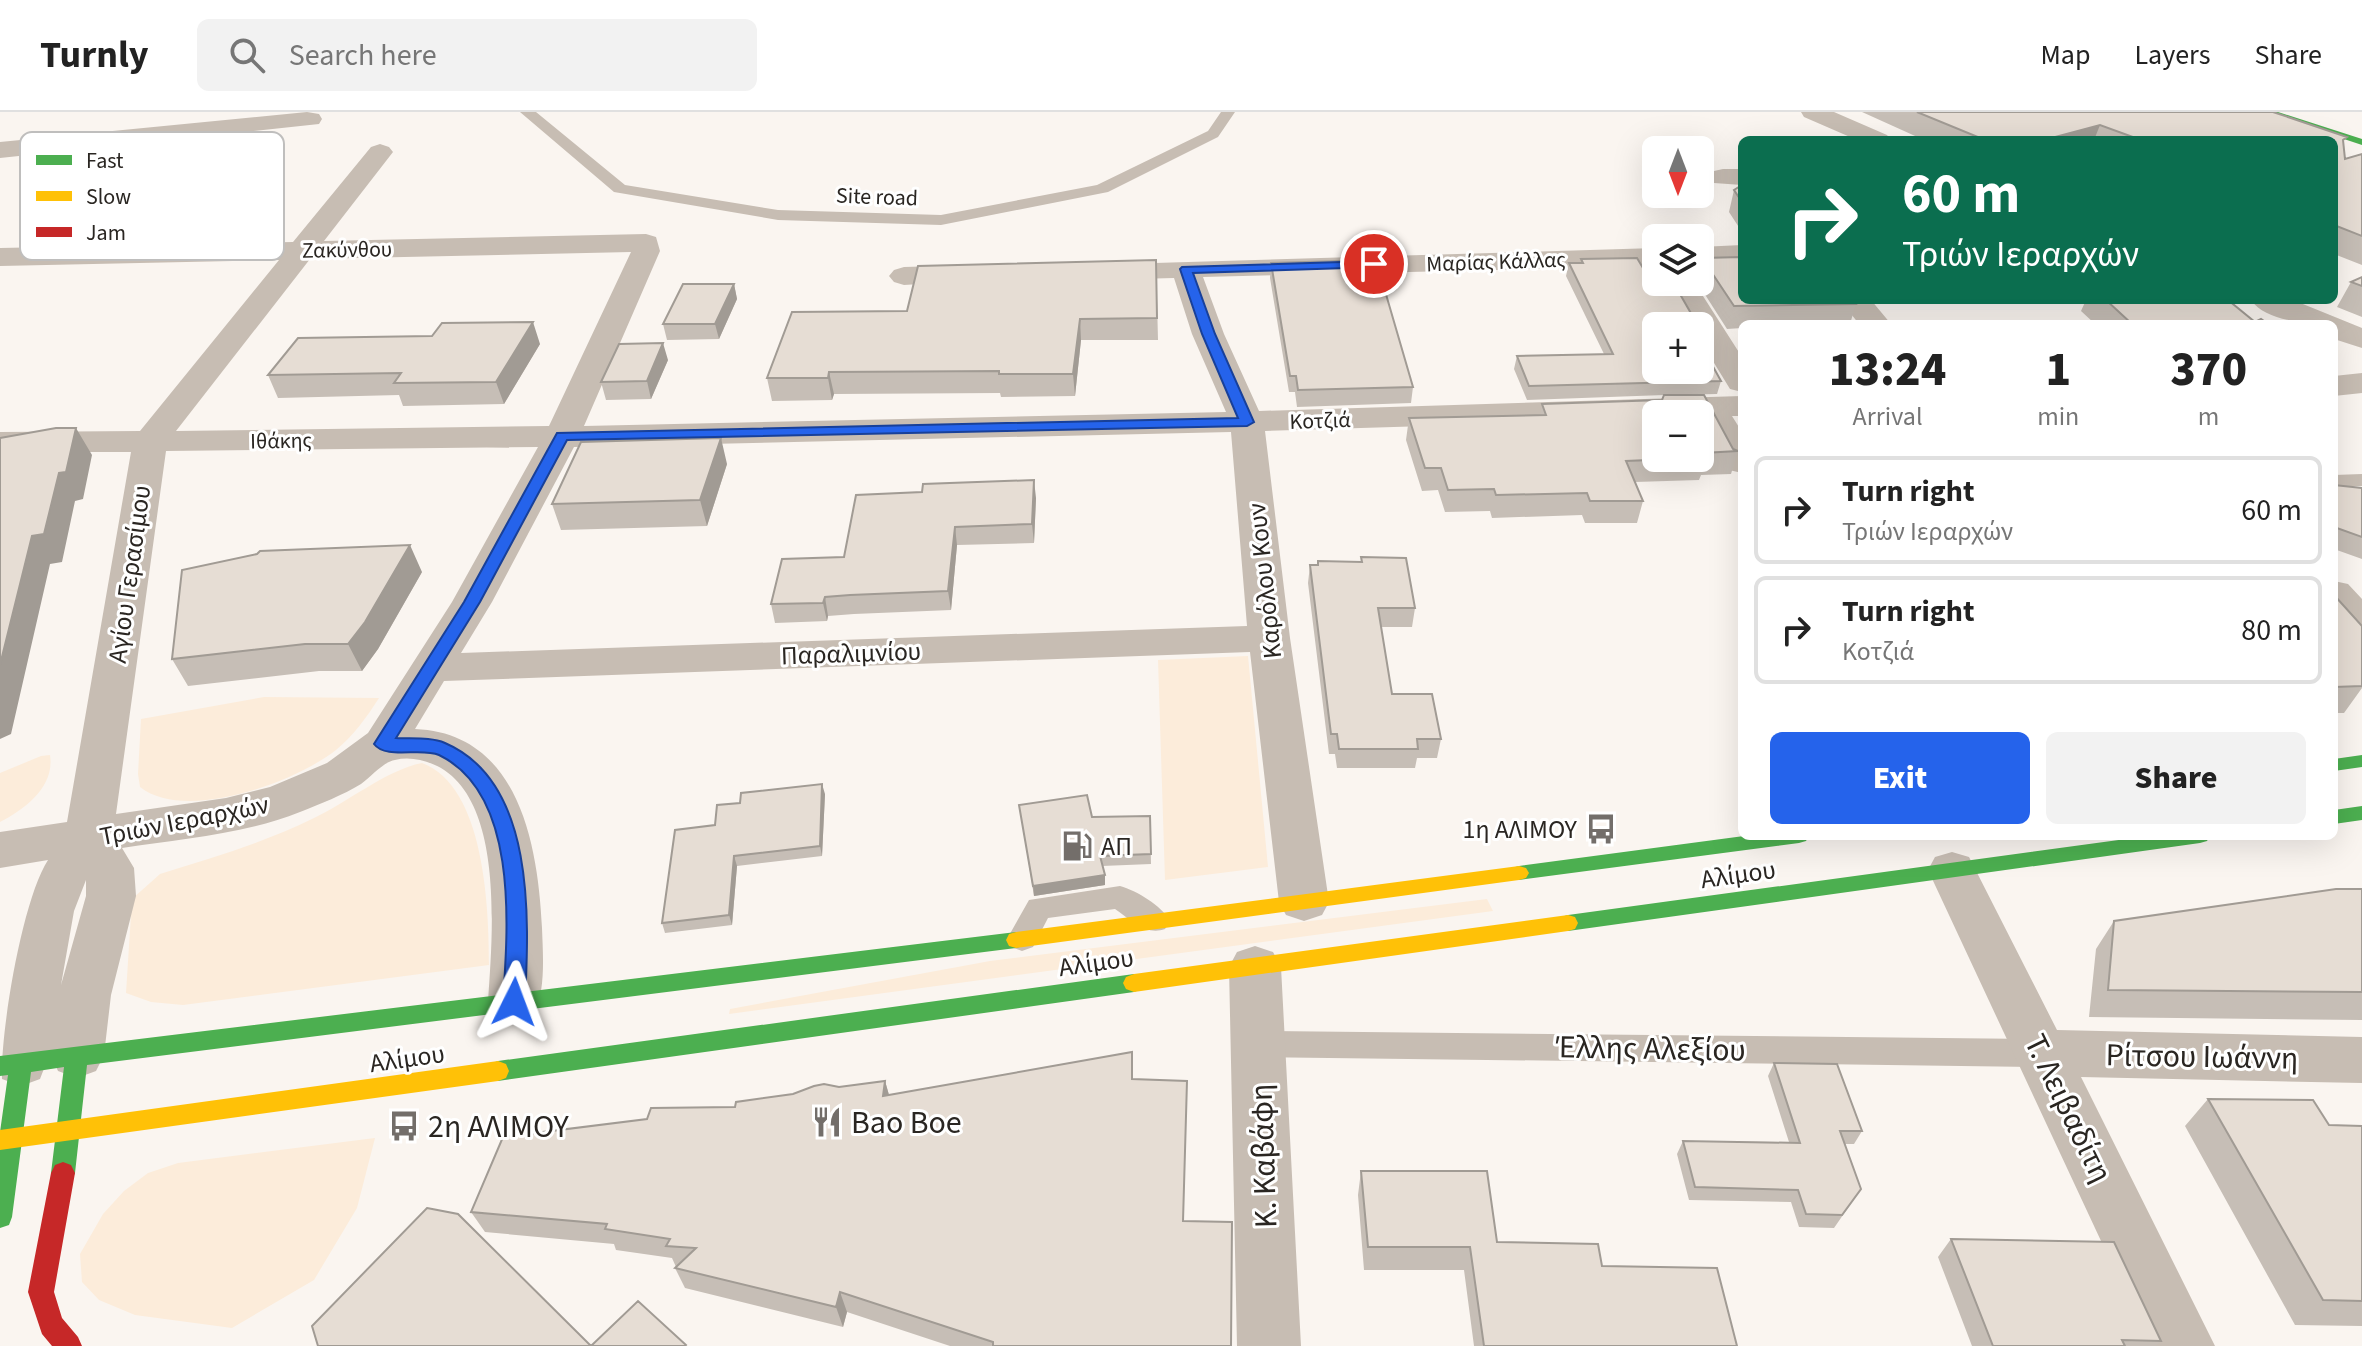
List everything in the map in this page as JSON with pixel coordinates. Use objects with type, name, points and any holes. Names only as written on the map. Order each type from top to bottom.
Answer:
[{"type":"main road","points":[[2268,112],[2362,142]]},
{"type":"main road","points":[[2338,764],[2362,761]]},
{"type":"main road","points":[[2338,816],[2362,813]]},
{"type":"main road","name":"Αλίμου","points":[[1155,921],[1769,840]]},
{"type":"main road","name":"Αλίμου","points":[[5,1140],[2171,840]]},
{"type":"main road","name":"Αλίμου","points":[[10,1064],[1022,939]]},
{"type":"main road","points":[[69,1346],[51,1325],[41,1292],[61,1187],[77,1055]]},
{"type":"main road","points":[[0,1217],[10,1064]]},
{"type":"street","points":[[1813,112],[1869,136]]},
{"type":"street","points":[[180,132],[310,119]]},
{"type":"street","points":[[0,150],[20,148]]},
{"type":"street","name":"Αγίου Γερασίμου","points":[[10,1064],[49,911],[62,878],[88,836],[98,788],[150,441],[380,152]]},
{"type":"street","name":"Ζακύνθου","points":[[284,250],[646,243]]},
{"type":"street","name":"Τριών Ιεραρχών","points":[[77,1055],[85,995],[111,896],[110,868],[88,836],[226,815],[282,801],[343,774],[384,744],[432,668],[562,436],[646,251],[646,243]]},
{"type":"street","points":[[1714,255],[1738,254]]},
{"type":"street","name":"Ζακύνθου","points":[[0,257],[20,257]]},
{"type":"street","name":"Μαρίας Κάλλας","points":[[1076,272],[1642,257]]},
{"type":"street","name":"Καρόλου Κουν","points":[[1186,269],[1208,334],[1247,422],[1269,638],[1304,902]]},
{"type":"street","points":[[904,276],[998,274]]},
{"type":"street","points":[[1691,296],[1729,340],[1738,369]]},
{"type":"street","points":[[1858,304],[1872,320]]},
{"type":"street","points":[[2276,304],[2315,320]]},
{"type":"street","points":[[2338,330],[2362,339]]},
{"type":"street","points":[[2338,386],[2362,383]]},
{"type":"street","points":[[1726,407],[1738,448]]},
{"type":"street","name":"Κοτζιά","points":[[562,436],[1247,422],[1726,407]]},
{"type":"street","name":"Ιθάκης","points":[[0,442],[562,436]]},
{"type":"street","points":[[2338,597],[2362,624]]},
{"type":"street","name":"Παραλιμνίου","points":[[432,668],[1269,638]]},
{"type":"street","points":[[384,744],[437,747],[465,761],[484,781],[500,816],[514,873],[518,937],[514,1002]]},
{"type":"street","points":[[0,850],[88,836]]},
{"type":"street","name":"Τ. Λειβαδίτη","points":[[1952,870],[2183,1346]]},
{"type":"street","name":"Κ. Καβάφη","points":[[1255,967],[1269,1346]]},
{"type":"street","name":"Ρίτσου Ιωάννη","points":[[2043,1053],[2362,1060]]},
{"type":"lane","name":"Site road","points":[[527,112],[620,189],[778,215],[941,220],[1102,189],[1213,134],[1228,112]]},
{"type":"lane","points":[[2338,481],[2362,480]]},
{"type":"lane","points":[[1022,939],[1039,908],[1120,897],[1155,921]]},
{"type":"lane","name":"Έλλης Αλεξίου","points":[[1260,1044],[2043,1053]]},
{"type":"shaded area","points":[[1248,656],[1268,867],[1165,880],[1158,660]]},
{"type":"shaded area","points":[[264,697],[379,698],[359,726],[336,750],[295,774],[268,785],[211,800],[184,801],[160,797],[140,787],[141,719]]},
{"type":"shaded area","points":[[50,755],[48,777],[43,787],[28,804],[0,822],[0,773]]},
{"type":"shaded area","points":[[422,763],[443,776],[459,796],[471,822],[484,883],[489,965],[183,1005],[151,1002],[126,993],[132,899],[160,874],[237,850],[293,828],[395,772]]},
{"type":"shaded area","points":[[1487,899],[1493,911],[729,1014],[730,1009],[990,961]]},
{"type":"shaded area","points":[[375,1138],[357,1208],[314,1280],[232,1328],[135,1315],[99,1300],[82,1282],[80,1254],[103,1214],[124,1191],[148,1173],[178,1163]]},
{"type":"building","points":[[1917,112],[2273,112],[2347,137],[2343,140],[2345,159],[2362,154],[2362,236],[2338,227],[2338,136],[2130,136],[2100,125],[2059,136],[1975,136]]},
{"type":"building","points":[[1738,257],[1738,304],[1856,304],[1734,306],[1714,276],[1714,258]]},
{"type":"building","points":[[1637,258],[1642,266],[1642,296],[1681,296],[1690,312],[1642,312],[1642,383],[1529,386],[1517,356],[1613,354],[1569,263],[1583,263],[1581,259]]},
{"type":"building","points":[[1156,260],[1157,318],[1080,319],[1073,374],[829,372],[828,378],[767,378],[792,312],[907,311],[918,266]]},
{"type":"building","points":[[1376,260],[1413,387],[1298,390],[1296,376],[1290,376],[1271,263]]},
{"type":"building","points":[[2362,277],[2362,286],[2351,282]]},
{"type":"building","points":[[683,284],[734,284],[715,324],[663,324]]},
{"type":"building","points":[[2110,304],[2233,304],[2253,320],[2128,320]]},
{"type":"building","points":[[533,322],[496,382],[394,383],[401,373],[268,375],[298,338],[432,336],[442,323]]},
{"type":"building","points":[[663,343],[647,381],[601,382],[619,344]]},
{"type":"building","points":[[1714,368],[1721,381],[1714,381]]},
{"type":"building","points":[[1664,395],[1704,395],[1707,400],[1662,400]]},
{"type":"building","points":[[1642,401],[1642,460],[1626,461],[1643,501],[1590,501],[1587,493],[1496,495],[1494,489],[1448,490],[1441,468],[1425,468],[1409,418],[1546,415],[1542,404]]},
{"type":"building","points":[[1714,414],[1733,449],[1738,451],[1714,452]]},
{"type":"building","points":[[56,428],[76,428],[66,472],[59,473],[44,534],[32,536],[0,665],[0,438]]},
{"type":"building","points":[[721,438],[700,500],[552,504],[581,442]]},
{"type":"building","points":[[1034,480],[1032,524],[955,527],[948,591],[850,595],[825,597],[823,603],[771,604],[782,559],[844,557],[856,495],[922,492],[923,484]]},
{"type":"building","points":[[2338,485],[2362,488],[2362,537],[2338,528]]},
{"type":"building","points":[[410,545],[365,622],[348,644],[305,644],[172,659],[182,570],[260,551]]},
{"type":"building","points":[[1361,557],[1406,558],[1415,608],[1378,608],[1392,694],[1432,694],[1441,739],[1417,739],[1418,749],[1339,749],[1337,734],[1331,734],[1310,565],[1318,565],[1318,561],[1362,562]]},
{"type":"building","points":[[2338,599],[2362,626],[2362,686],[2338,687]]},
{"type":"building","points":[[822,784],[820,846],[734,856],[729,915],[662,923],[675,830],[715,825],[717,805],[740,803],[741,793]]},
{"type":"building","points":[[1087,795],[1092,817],[1150,816],[1151,854],[1100,856],[1105,875],[1033,886],[1019,805]]},
{"type":"building","points":[[2336,889],[2362,889],[2362,992],[2108,990],[2114,921]]},
{"type":"building","points":[[1132,1052],[1132,1079],[1187,1081],[1183,1221],[1232,1222],[1231,1346],[993,1346],[993,1342],[840,1292],[836,1307],[675,1268],[696,1248],[666,1246],[670,1239],[605,1229],[607,1224],[471,1212],[503,1137],[647,1119],[651,1108],[735,1107],[736,1102],[793,1094],[824,1084],[839,1087],[885,1081],[883,1096]]},
{"type":"building","points":[[1774,1063],[1837,1064],[1862,1131],[1840,1131],[1861,1189],[1842,1215],[1806,1214],[1798,1190],[1695,1187],[1683,1141],[1800,1143]]},
{"type":"building","points":[[2208,1099],[2313,1100],[2329,1125],[2362,1126],[2362,1301],[2323,1300]]},
{"type":"building","points":[[1361,1171],[1487,1171],[1497,1242],[1598,1244],[1602,1266],[1717,1268],[1737,1346],[1484,1346],[1470,1247],[1368,1247]]},
{"type":"building","points":[[427,1208],[458,1214],[591,1346],[318,1346],[312,1326]]},
{"type":"building","points":[[1951,1239],[2114,1242],[2161,1341],[2122,1340],[2125,1346],[1993,1346]]},
{"type":"building","points":[[638,1301],[686,1345],[685,1346],[591,1346]]},
{"type":"traffic: fast","points":[[2268,112],[2362,142]]},
{"type":"traffic: fast","points":[[2338,764],[2362,761]]},
{"type":"traffic: fast","points":[[2338,816],[2362,813]]},
{"type":"traffic: fast","points":[[1519,873],[1769,840]]},
{"type":"traffic: fast","points":[[1568,923],[2171,840]]},
{"type":"traffic: fast","points":[[0,1066],[1016,940]]},
{"type":"traffic: fast","points":[[498,1071],[1134,983]]},
{"type":"traffic: fast","points":[[63,1173],[77,1055]]},
{"type":"traffic: fast","points":[[0,1217],[21,1063]]},
{"type":"traffic: slow","points":[[1016,940],[1519,873]]},
{"type":"traffic: slow","points":[[1134,983],[1568,923]]},
{"type":"traffic: slow","points":[[0,1140],[498,1071]]},
{"type":"traffic: jam","points":[[63,1173],[41,1292],[51,1325],[69,1346]]},
{"type":"place","name":"1η ΑΛΙΜΟΥ","points":[[1601,829]]},
{"type":"place","name":"ΑΠ","points":[[1077,846]]},
{"type":"place","name":"Bao Boe","points":[[827,1122]]},
{"type":"place","name":"2η ΑΛΙΜΟΥ","points":[[404,1126]]},
{"type":"route","points":[[514,1002],[518,937],[514,873],[500,816],[484,781],[465,761],[437,747],[384,744],[472,602],[562,436],[1247,422],[1208,334],[1186,269],[1374,264]]}]
